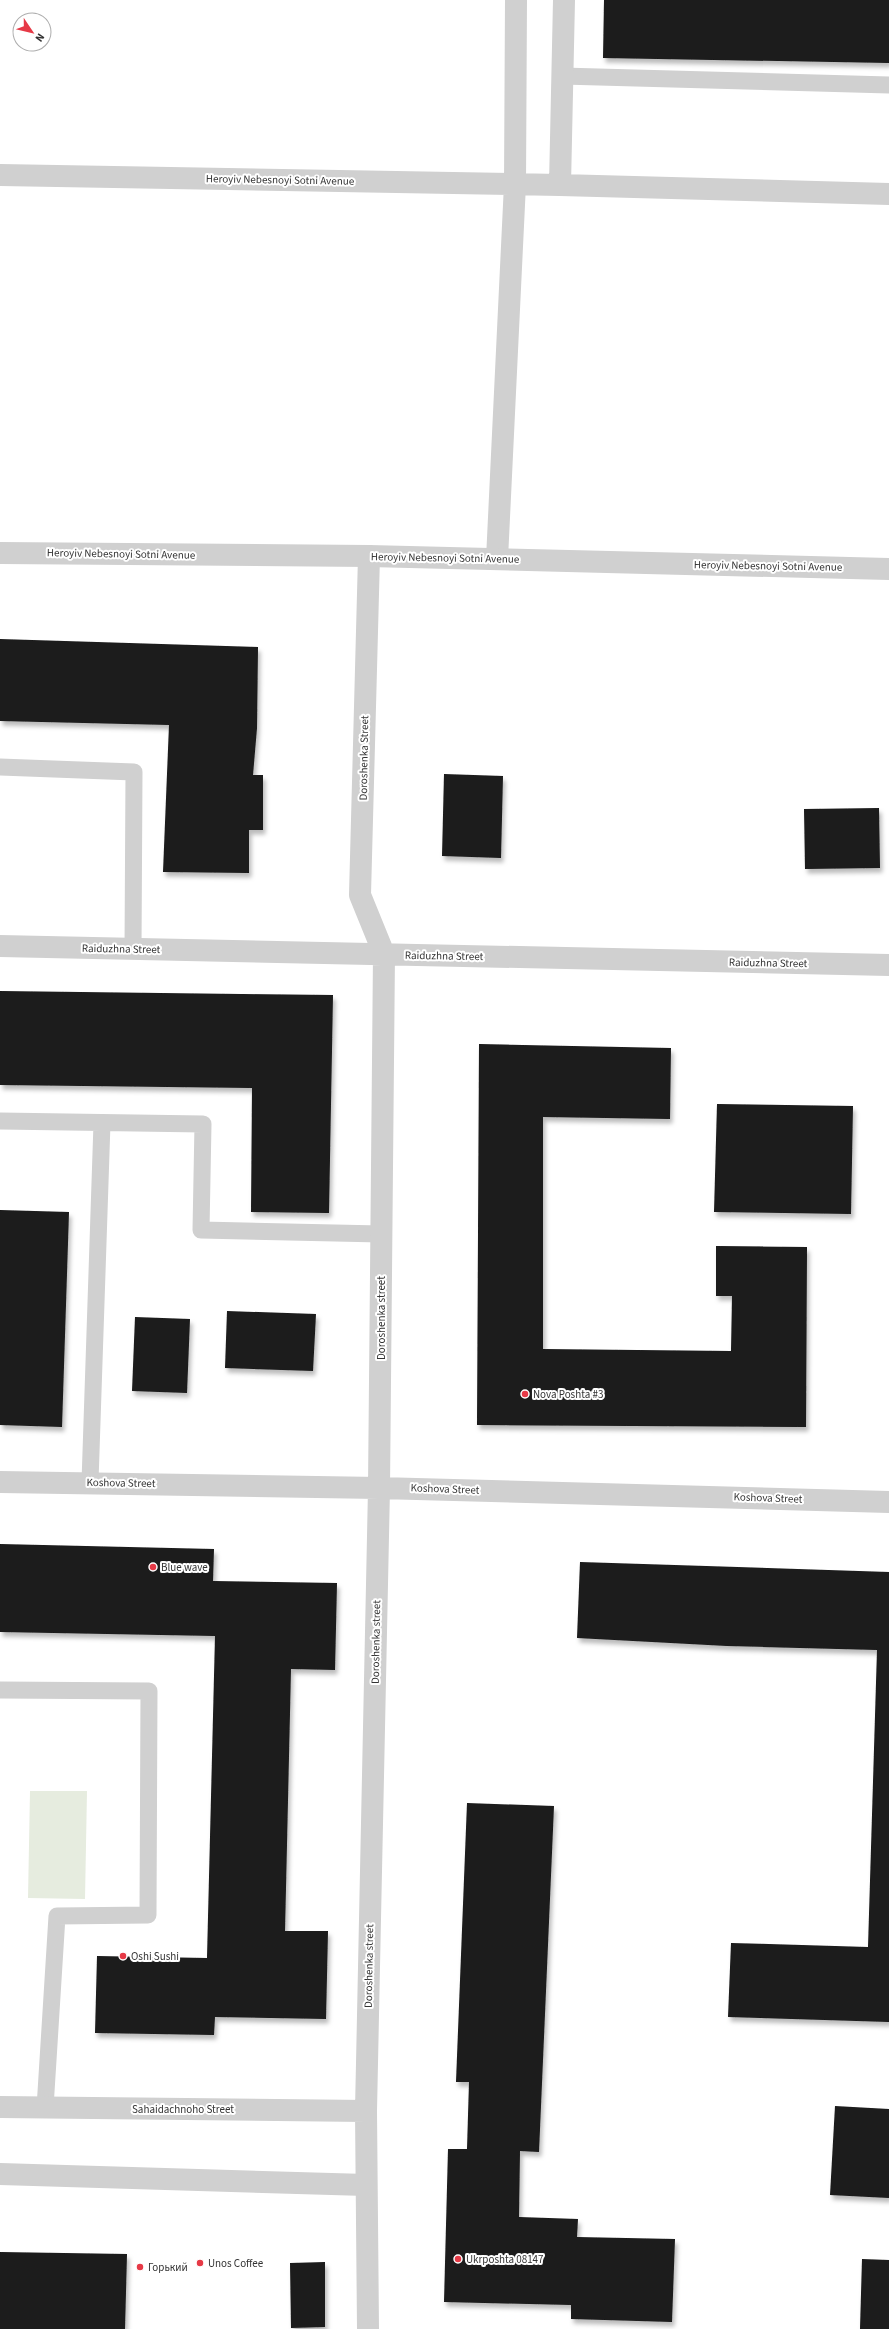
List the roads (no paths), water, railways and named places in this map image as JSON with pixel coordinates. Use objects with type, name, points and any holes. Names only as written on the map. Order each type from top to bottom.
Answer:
[{"type":"street","points":[[497,559],[515,184],[516,0]]},
{"type":"street","points":[[560,186],[564,0]]},
{"type":"street","name":"Heroyiv Nebesnoyi Sotni Avenue","points":[[0,175],[515,184],[889,194]]},
{"type":"street","name":"Heroyiv Nebesnoyi Sotni Avenue","points":[[0,553],[369,556],[889,569]]},
{"type":"street","name":"Doroshenka Street","points":[[369,556],[360,895],[384,954]]},
{"type":"street","name":"Raiduzhna Street","points":[[0,946],[889,965]]},
{"type":"street","name":"Doroshenka street","points":[[368,2329],[366,2110],[379,1488],[384,954]]},
{"type":"street","name":"Koshova Street","points":[[0,1482],[90,1482],[379,1488],[889,1502]]},
{"type":"street","name":"Sahaidachnoho Street","points":[[0,2107],[366,2110]]},
{"type":"street","points":[[0,2174],[366,2185]]},
{"type":"lane","points":[[562,76],[889,85]]},
{"type":"lane","points":[[0,768],[134,772],[133,949]]},
{"type":"lane","points":[[0,1121],[203,1124],[201,1230],[381,1234]]},
{"type":"lane","points":[[90,1482],[102,1123]]},
{"type":"lane","points":[[0,1690],[149,1691],[148,1915],[57,1916],[44,2108]]},
{"type":"place","name":"Nova Poshta #3","points":[[525,1394]]},
{"type":"place","name":"Blue wave","points":[[153,1567]]},
{"type":"place","name":"Oshi Sushi","points":[[123,1956]]},
{"type":"place","name":"Ukrposhta 08147","points":[[458,2259]]},
{"type":"place","name":"Unos Coffee","points":[[200,2263]]},
{"type":"place","name":"Горький","points":[[140,2267]]}]
